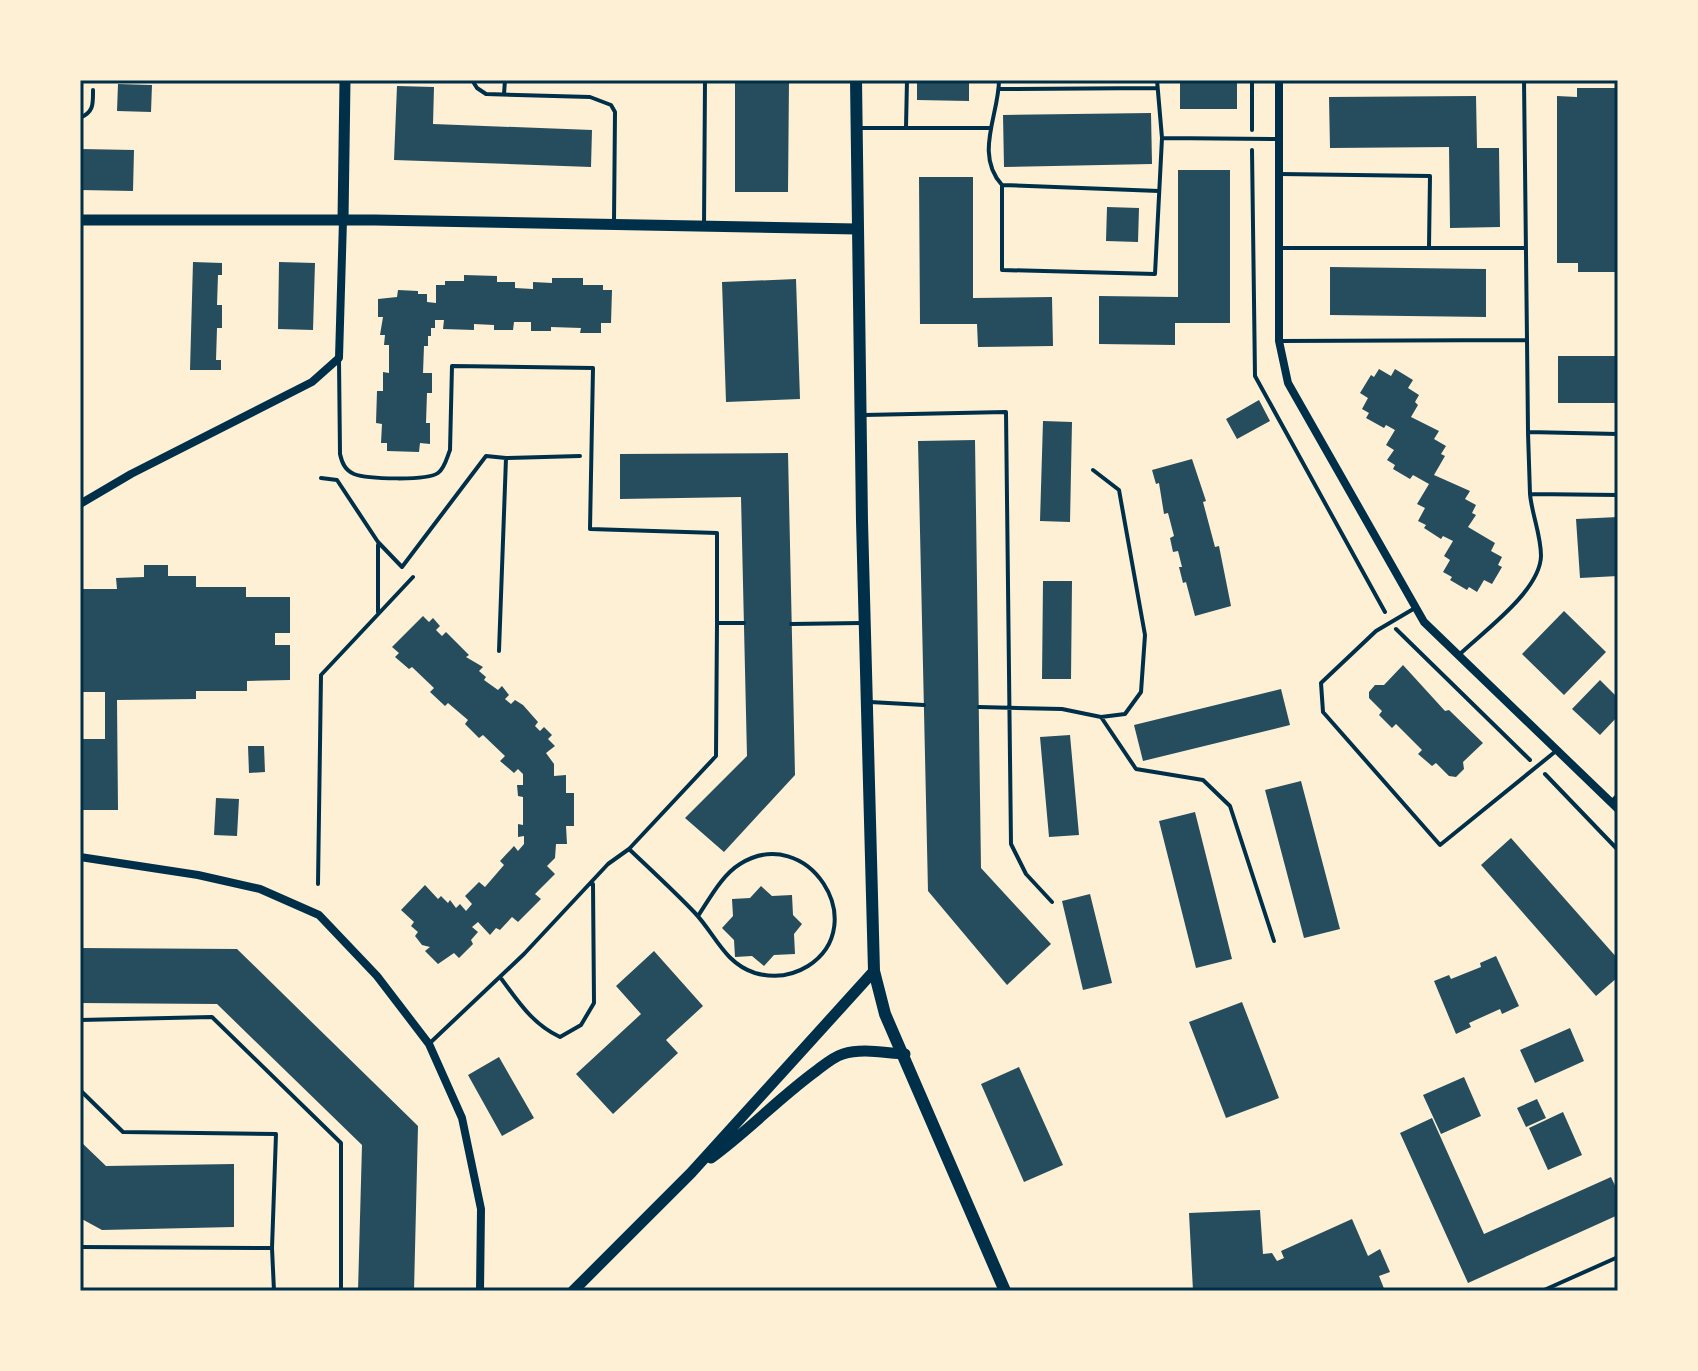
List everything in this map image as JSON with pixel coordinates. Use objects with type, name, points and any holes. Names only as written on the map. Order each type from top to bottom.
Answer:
[{"type":"main road","points":[[856,80],[860,415],[874,971],[885,1014],[905,1054],[1005,1291]]},
{"type":"street","points":[[80,504],[131,474],[312,382],[339,358],[345,80]]},
{"type":"street","points":[[1279,80],[1279,341],[1288,383],[1424,622],[1614,806]]},
{"type":"street","points":[[80,220],[343,220],[857,229]]},
{"type":"street","points":[[80,857],[198,875],[260,889],[319,915],[377,976],[429,1044],[462,1118],[481,1209],[480,1291]]},
{"type":"street","points":[[573,1291],[691,1173],[874,971]]},
{"type":"street","points":[[691,1173],[736,1140],[793,1088],[843,1054],[866,1051],[905,1054]]},
{"type":"lane","points":[[472,80],[486,94],[590,97],[611,105],[615,112],[614,224]]},
{"type":"lane","points":[[504,94],[505,80]]},
{"type":"lane","points":[[704,225],[705,80]]},
{"type":"lane","points":[[906,127],[907,80]]},
{"type":"lane","points":[[999,80],[989,128],[990,164],[993,176],[1002,185],[1160,191]]},
{"type":"lane","points":[[1002,185],[1002,270],[1155,274],[1162,138],[1157,80]]},
{"type":"lane","points":[[1458,656],[1529,588],[1538,574],[1540,545],[1530,494],[1528,432],[1524,80]]},
{"type":"lane","points":[[999,89],[1157,88]]},
{"type":"lane","points":[[80,118],[93,108],[93,90]]},
{"type":"lane","points":[[857,128],[989,128]]},
{"type":"lane","points":[[1162,138],[1278,139]]},
{"type":"lane","points":[[1278,174],[1430,176],[1429,247]]},
{"type":"lane","points":[[1277,248],[1525,248]]},
{"type":"lane","points":[[1279,341],[1527,340]]},
{"type":"lane","points":[[339,358],[340,454],[343,465],[352,473],[424,477],[439,473],[450,450],[452,366],[593,368],[590,529],[717,533],[716,756],[629,849],[608,864],[429,1044]]},
{"type":"lane","points":[[860,415],[1006,412],[1011,844],[1026,874],[1052,902]]},
{"type":"lane","points":[[1528,432],[1618,434]]},
{"type":"lane","points":[[979,707],[1062,709],[1101,717],[1125,714],[1141,692],[1145,635],[1119,490],[1093,470]]},
{"type":"lane","points":[[1530,494],[1618,495]]},
{"type":"lane","points":[[1415,608],[1376,631],[1321,683],[1323,712],[1440,845],[1556,751]]},
{"type":"lane","points":[[717,623],[744,623]]},
{"type":"lane","points":[[791,624],[865,623]]},
{"type":"lane","points":[[867,702],[924,705]]},
{"type":"lane","points":[[1101,717],[1136,769],[1203,780],[1230,806],[1274,941]]},
{"type":"lane","points":[[1614,806],[1618,795]]},
{"type":"lane","points":[[629,849],[698,916],[722,951],[755,973],[777,976],[796,973],[815,961],[826,947],[833,929],[834,909],[827,885],[804,862],[766,854],[738,865],[716,889],[698,916]]},
{"type":"lane","points":[[499,976],[530,1017],[547,1031],[560,1037],[581,1025],[594,1003],[593,881]]},
{"type":"lane","points":[[80,1020],[212,1017],[341,1143],[341,1291]]},
{"type":"lane","points":[[80,1090],[123,1132],[276,1134],[272,1248],[274,1291]]},
{"type":"lane","points":[[80,1247],[272,1248]]},
{"type":"lane","points":[[1542,1291],[1618,1257]]},
{"type":"path","points":[[321,478],[337,480],[378,542],[402,567],[486,456],[583,456]]},
{"type":"path","points":[[499,651],[506,458]]},
{"type":"path","points":[[378,542],[378,614]]},
{"type":"path","points":[[318,884],[321,675],[413,577]]},
{"type":"building","points":[[735,80],[789,80],[788,192],[735,192]]},
{"type":"building","points":[[917,80],[969,80],[969,101],[917,100]]},
{"type":"building","points":[[1180,80],[1237,80],[1237,109],[1180,109]]},
{"type":"building","points":[[118,84],[152,85],[151,112],[117,111]]},
{"type":"building","points":[[397,86],[434,87],[433,124],[592,130],[591,167],[394,160]]},
{"type":"building","points":[[1577,88],[1618,88],[1618,272],[1578,272],[1578,263],[1557,263],[1557,96],[1577,97]]},
{"type":"building","points":[[1476,96],[1477,148],[1499,148],[1500,227],[1450,228],[1449,147],[1330,148],[1329,97]]},
{"type":"building","points":[[1151,113],[1152,164],[1004,167],[1003,115]]},
{"type":"building","points":[[80,149],[134,150],[133,191],[80,190]]},
{"type":"building","points":[[1178,170],[1230,170],[1230,323],[1175,323],[1175,345],[1099,344],[1099,296],[1178,297]]},
{"type":"building","points":[[919,177],[973,177],[973,298],[1052,297],[1053,346],[978,347],[977,324],[920,324]]},
{"type":"building","points":[[1107,207],[1139,208],[1138,242],[1106,241]]},
{"type":"building","points":[[193,262],[222,263],[222,275],[218,275],[217,305],[222,305],[222,328],[217,328],[216,360],[221,360],[221,370],[190,370]]},
{"type":"building","points":[[279,262],[315,263],[313,330],[278,329]]},
{"type":"building","points":[[1330,267],[1486,269],[1486,317],[1330,315]]},
{"type":"building","points":[[464,275],[497,276],[497,282],[515,282],[515,288],[533,289],[533,282],[552,283],[552,278],[583,278],[583,285],[603,285],[603,290],[612,290],[611,323],[601,323],[601,333],[580,333],[581,328],[551,327],[551,331],[531,331],[531,322],[514,322],[513,330],[494,330],[494,325],[474,324],[474,330],[443,329],[444,320],[435,320],[435,328],[431,328],[431,336],[428,336],[428,346],[424,346],[423,373],[432,373],[432,393],[427,393],[426,423],[430,423],[430,444],[420,443],[419,452],[387,451],[387,443],[381,443],[382,424],[376,423],[377,391],[383,391],[383,372],[389,373],[389,345],[384,345],[385,335],[380,335],[383,317],[378,317],[378,299],[397,297],[398,290],[418,291],[418,294],[427,294],[427,302],[436,303],[436,285],[445,285],[445,281],[464,281]]},
{"type":"building","points":[[796,279],[800,399],[726,402],[722,282]]},
{"type":"building","points":[[1558,356],[1618,356],[1618,403],[1558,403]]},
{"type":"building","points":[[1379,369],[1391,376],[1395,369],[1413,380],[1408,388],[1419,395],[1415,402],[1418,405],[1411,417],[1439,431],[1434,439],[1446,446],[1441,454],[1445,456],[1434,475],[1470,491],[1465,499],[1476,505],[1472,513],[1476,515],[1468,527],[1495,543],[1491,551],[1502,557],[1498,565],[1502,567],[1492,584],[1484,580],[1477,592],[1450,580],[1452,577],[1443,572],[1450,560],[1444,556],[1453,541],[1443,536],[1441,539],[1418,521],[1425,508],[1417,504],[1429,484],[1413,475],[1410,479],[1393,469],[1395,465],[1387,460],[1394,450],[1386,445],[1395,430],[1366,418],[1369,413],[1362,409],[1368,398],[1360,393],[1371,375],[1374,377]]},
{"type":"building","points":[[1259,400],[1270,421],[1237,439],[1226,419]]},
{"type":"building","points":[[1043,421],[1072,422],[1070,522],[1040,521]]},
{"type":"building","points":[[975,440],[981,868],[1051,944],[1007,985],[928,891],[918,441]]},
{"type":"building","points":[[788,453],[795,775],[724,852],[685,818],[747,756],[741,497],[620,499],[620,454]]},
{"type":"building","points":[[1192,459],[1206,501],[1203,502],[1215,547],[1219,546],[1231,606],[1195,616],[1186,582],[1183,583],[1178,551],[1173,552],[1170,538],[1174,536],[1168,513],[1164,514],[1159,483],[1156,484],[1152,470]]},
{"type":"building","points":[[1618,517],[1618,576],[1580,578],[1576,519]]},
{"type":"building","points":[[144,565],[168,565],[168,576],[196,576],[196,587],[246,587],[246,597],[290,597],[290,633],[275,633],[275,645],[290,645],[290,680],[247,681],[247,691],[196,691],[196,699],[117,700],[118,810],[80,810],[80,739],[105,739],[105,692],[80,692],[80,589],[117,589],[116,578],[144,577]]},
{"type":"building","points":[[1043,581],[1072,581],[1071,679],[1042,679]]},
{"type":"building","points":[[1564,611],[1606,652],[1564,695],[1522,654]]},
{"type":"building","points":[[423,616],[429,622],[433,618],[440,626],[436,630],[442,636],[446,632],[469,655],[466,657],[483,667],[479,671],[486,677],[484,680],[498,690],[502,686],[509,695],[505,699],[511,704],[515,700],[523,705],[538,722],[535,726],[540,731],[544,727],[552,735],[548,739],[555,746],[546,753],[554,764],[554,776],[566,775],[566,793],[574,793],[574,826],[566,826],[567,844],[556,844],[555,858],[547,866],[555,874],[535,894],[541,899],[518,922],[512,917],[500,930],[496,928],[490,935],[478,922],[472,927],[478,932],[471,940],[473,944],[459,958],[454,953],[438,964],[425,951],[430,947],[422,945],[415,936],[418,932],[411,926],[414,922],[401,910],[425,885],[438,899],[441,896],[448,903],[450,900],[456,908],[460,904],[466,911],[472,904],[465,896],[479,882],[485,887],[504,865],[500,861],[514,846],[518,851],[524,844],[524,836],[518,837],[518,824],[523,825],[523,797],[518,796],[517,785],[523,785],[523,774],[518,769],[514,773],[500,761],[505,756],[483,735],[479,738],[465,724],[468,720],[448,703],[445,706],[430,692],[434,688],[412,667],[409,669],[395,657],[399,653],[392,647]]},
{"type":"building","points":[[1403,665],[1445,711],[1449,710],[1483,743],[1463,762],[1464,769],[1456,777],[1449,776],[1436,763],[1432,766],[1418,754],[1422,750],[1396,724],[1392,728],[1379,715],[1382,711],[1369,698],[1369,692],[1375,685],[1384,685]]},
{"type":"building","points":[[1600,680],[1618,698],[1618,716],[1600,735],[1572,709]]},
{"type":"building","points":[[1281,689],[1290,725],[1143,761],[1134,725]]},
{"type":"building","points":[[1070,735],[1079,835],[1049,837],[1040,737]]},
{"type":"building","points":[[248,746],[264,746],[265,772],[249,773]]},
{"type":"building","points":[[1301,781],[1340,929],[1304,938],[1265,790]]},
{"type":"building","points":[[216,798],[239,799],[237,836],[214,835]]},
{"type":"building","points":[[1195,812],[1232,959],[1196,968],[1159,821]]},
{"type":"building","points":[[1511,838],[1618,959],[1618,977],[1596,996],[1481,865]]},
{"type":"building","points":[[761,886],[772,896],[792,895],[793,915],[802,924],[794,934],[795,954],[774,955],[764,966],[752,956],[735,957],[734,940],[722,928],[733,916],[732,899],[750,898]]},
{"type":"building","points":[[1090,894],[1112,983],[1083,990],[1062,901]]},
{"type":"building","points":[[80,948],[237,949],[418,1126],[414,1291],[358,1291],[362,1145],[217,1004],[80,1003]]},
{"type":"building","points":[[654,951],[703,1006],[666,1040],[678,1053],[613,1114],[576,1074],[641,1014],[616,986]]},
{"type":"building","points":[[1496,956],[1519,1006],[1502,1014],[1500,1009],[1469,1023],[1471,1027],[1456,1034],[1434,981],[1449,975],[1451,979],[1481,967],[1480,963]]},
{"type":"building","points":[[1242,1002],[1279,1098],[1226,1118],[1189,1022]]},
{"type":"building","points":[[1570,1028],[1584,1061],[1535,1083],[1520,1050]]},
{"type":"building","points":[[499,1057],[534,1118],[502,1136],[468,1075]]},
{"type":"building","points":[[1019,1067],[1063,1165],[1024,1182],[981,1084]]},
{"type":"building","points":[[1464,1077],[1481,1116],[1441,1134],[1423,1095]]},
{"type":"building","points":[[1537,1099],[1546,1118],[1526,1127],[1517,1108]]},
{"type":"building","points":[[1563,1112],[1582,1155],[1548,1170],[1529,1128]]},
{"type":"building","points":[[1432,1118],[1484,1234],[1611,1177],[1618,1192],[1618,1215],[1468,1283],[1400,1133]]},
{"type":"building","points":[[80,1141],[106,1166],[234,1164],[234,1227],[102,1230],[80,1218]]},
{"type":"building","points":[[1260,1210],[1263,1254],[1272,1253],[1277,1261],[1284,1258],[1281,1251],[1352,1219],[1368,1256],[1380,1249],[1390,1272],[1379,1276],[1385,1291],[1193,1291],[1189,1213]]}]
